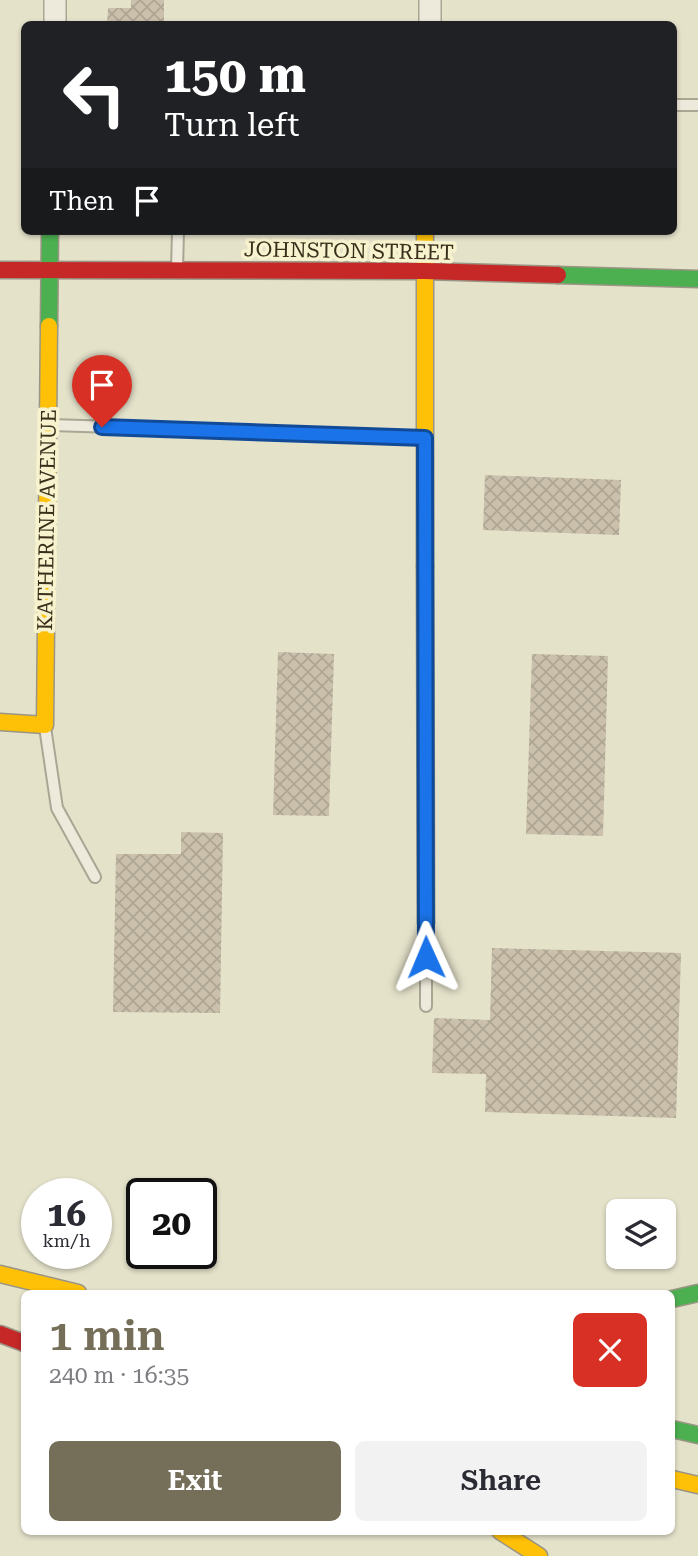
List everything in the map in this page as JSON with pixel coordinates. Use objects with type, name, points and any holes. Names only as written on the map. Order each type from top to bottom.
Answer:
[{"type":"main road","name":"KATHERINE AVENUE","points":[[45,725],[50,235]]},
{"type":"main road","points":[[425,235],[425,923]]},
{"type":"main road","name":"JOHNSTON STREET","points":[[0,270],[424,271],[698,279]]},
{"type":"main road","points":[[0,722],[45,725]]},
{"type":"main road","points":[[0,1274],[68,1290]]},
{"type":"main road","points":[[675,1298],[698,1293]]},
{"type":"main road","points":[[0,1332],[21,1335]]},
{"type":"main road","points":[[0,1332],[21,1342]]},
{"type":"main road","points":[[675,1430],[698,1435]]},
{"type":"main road","points":[[675,1480],[698,1485]]},
{"type":"main road","points":[[506,1535],[539,1556]]},
{"type":"street","points":[[55,0],[55,21]]},
{"type":"street","points":[[430,0],[430,21]]},
{"type":"lane","points":[[677,105],[698,105]]},
{"type":"lane","points":[[177,270],[178,235]]},
{"type":"lane","points":[[48,425],[425,438]]},
{"type":"lane","name":"KATHERINE AVENUE","points":[[45,725],[57,808],[95,877]]},
{"type":"lane","points":[[425,923],[426,1006]]},
{"type":"building","points":[[131,0],[164,0],[164,21],[107,21],[108,8],[131,8]]},
{"type":"building","points":[[485,475],[621,480],[619,535],[483,530]]},
{"type":"building","points":[[278,652],[334,654],[329,816],[273,815]]},
{"type":"building","points":[[532,654],[608,656],[603,836],[526,834]]},
{"type":"building","points":[[181,832],[223,833],[220,1013],[113,1012],[116,854],[181,854]]},
{"type":"building","points":[[492,948],[681,953],[676,1118],[485,1112],[486,1074],[432,1073],[434,1018],[490,1020]]},
{"type":"traffic: fast","points":[[49,326],[50,235]]},
{"type":"traffic: fast","points":[[558,275],[698,279]]},
{"type":"traffic: fast","points":[[675,1298],[698,1293]]},
{"type":"traffic: fast","points":[[675,1430],[698,1435]]},
{"type":"traffic: slow","points":[[425,235],[425,566]]},
{"type":"traffic: slow","points":[[0,722],[45,725],[49,326]]},
{"type":"traffic: slow","points":[[0,1274],[66,1290]]},
{"type":"traffic: slow","points":[[675,1480],[698,1485]]},
{"type":"traffic: slow","points":[[506,1535],[539,1556]]},
{"type":"traffic: jam","points":[[0,270],[424,271],[558,275]]},
{"type":"traffic: jam","points":[[425,566],[426,923]]},
{"type":"traffic: jam","points":[[0,1334],[21,1342]]},
{"type":"route","points":[[102,427],[425,438],[426,957]]}]
